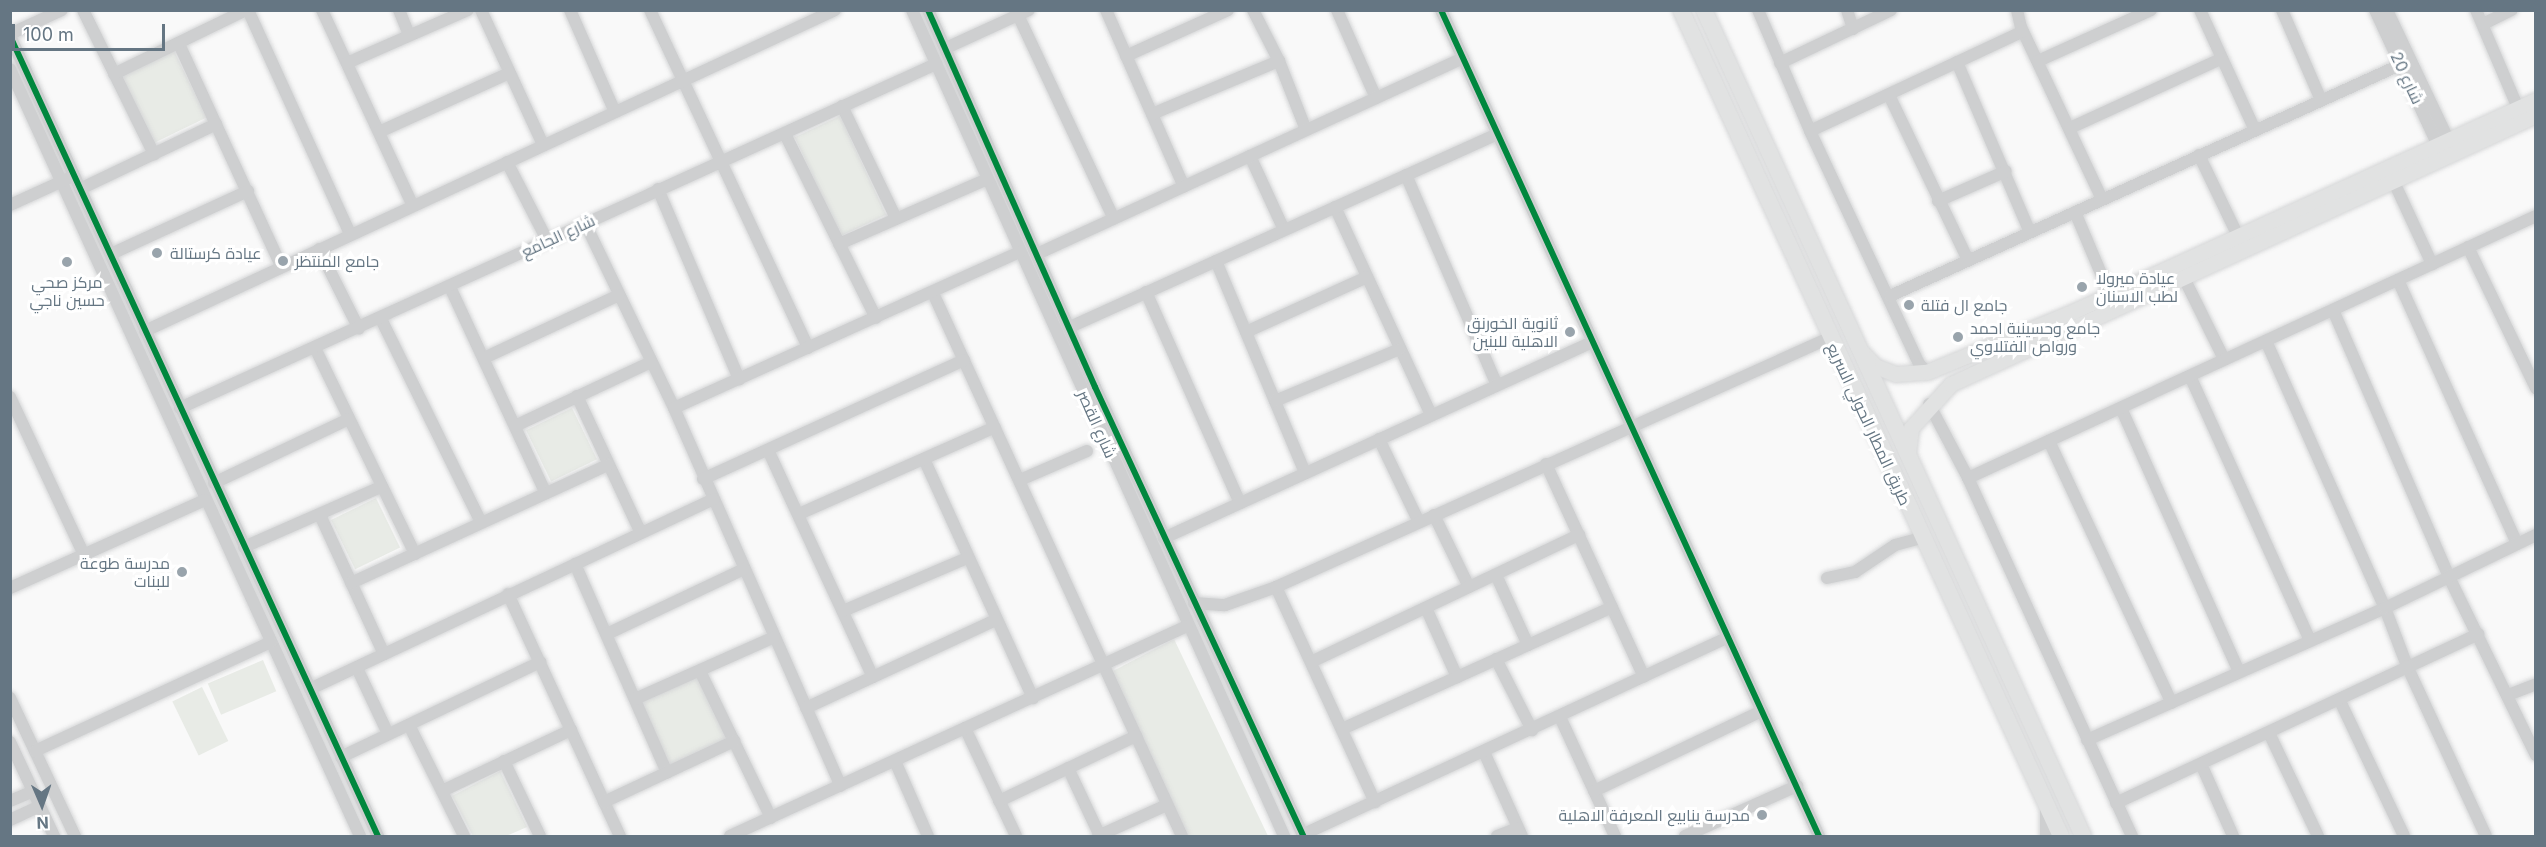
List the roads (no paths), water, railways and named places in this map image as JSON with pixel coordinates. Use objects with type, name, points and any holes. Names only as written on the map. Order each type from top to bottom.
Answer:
[{"type":"highway","name":"طريق المطار الحولي السريع","points":[[1681,10],[1829,338],[2061,837]]},
{"type":"highway","name":"طريق المطار الحولي السريع","points":[[1704,10],[2084,837]]},
{"type":"main road","points":[[1908,458],[1911,428],[1929,404],[1951,384],[2091,311],[2110,295],[2535,100]]},
{"type":"main road","points":[[1859,349],[1875,366],[1896,374],[1927,372],[2182,276],[2535,115]]},
{"type":"street","points":[[62,10],[10,35],[378,837]]},
{"type":"street","points":[[83,10],[154,154]]},
{"type":"street","points":[[114,74],[247,10],[350,234]]},
{"type":"street","points":[[322,10],[413,206]]},
{"type":"street","points":[[399,10],[410,35]]},
{"type":"street","points":[[347,63],[468,10]]},
{"type":"street","points":[[481,10],[543,145]]},
{"type":"street","points":[[570,10],[615,112]]},
{"type":"street","points":[[650,10],[808,348]]},
{"type":"street","name":"شارع القصر","points":[[912,10],[1074,372],[1097,407],[1187,626],[1284,837]]},
{"type":"street","points":[[928,10],[1070,327],[1086,366],[1097,407],[1164,538],[1303,836],[1728,637]]},
{"type":"street","points":[[1106,10],[1184,187]]},
{"type":"street","points":[[1126,56],[1228,10]]},
{"type":"street","points":[[1253,10],[1279,61],[1306,130]]},
{"type":"street","points":[[1337,10],[1376,98]]},
{"type":"street","points":[[1441,10],[1819,837]]},
{"type":"street","points":[[1758,10],[1810,131],[1890,296],[1919,364],[1927,372]]},
{"type":"street","points":[[1847,10],[1853,29]]},
{"type":"street","points":[[1780,63],[1891,10]]},
{"type":"street","points":[[2038,61],[2151,10]]},
{"type":"street","points":[[2200,10],[2255,130]]},
{"type":"street","points":[[2282,10],[2321,100]]},
{"type":"street","name":"شارع 20","points":[[2375,10],[2400,65],[2444,143]]},
{"type":"street","name":"شارع 20","points":[[2388,10],[2444,143]]},
{"type":"street","points":[[2476,10],[2518,108]]},
{"type":"street","points":[[2483,24],[2512,10]]},
{"type":"street","points":[[145,331],[834,11]]},
{"type":"street","points":[[2018,11],[2023,31],[2102,199]]},
{"type":"street","points":[[946,48],[1024,13],[1114,219]]},
{"type":"street","points":[[1810,131],[2023,31]]},
{"type":"street","points":[[179,44],[281,266]]},
{"type":"street","points":[[1037,254],[1463,58]]},
{"type":"street","points":[[2070,128],[2221,59]]},
{"type":"street","points":[[1152,114],[1279,61]]},
{"type":"street","points":[[1958,62],[2030,232]]},
{"type":"street","name":"شارع الجامع","points":[[180,408],[381,319],[658,189],[936,64]]},
{"type":"street","points":[[1890,296],[2400,65]]},
{"type":"street","points":[[10,69],[59,183],[360,837]]},
{"type":"street","points":[[379,132],[509,73]]},
{"type":"street","points":[[1889,95],[1968,260]]},
{"type":"street","points":[[842,106],[896,218]]},
{"type":"street","points":[[80,189],[216,124]]},
{"type":"street","points":[[784,134],[876,318]]},
{"type":"street","points":[[1070,327],[1497,134]]},
{"type":"street","points":[[2199,155],[2238,236]]},
{"type":"street","points":[[1250,156],[1284,230]]},
{"type":"street","points":[[507,162],[548,240]]},
{"type":"street","points":[[1938,201],[2006,171]]},
{"type":"street","points":[[1406,175],[1497,385]]},
{"type":"street","points":[[10,205],[74,176]]},
{"type":"street","points":[[839,244],[987,179]]},
{"type":"street","points":[[2393,180],[2432,264]]},
{"type":"street","points":[[658,189],[739,379]]},
{"type":"street","points":[[111,255],[248,191]]},
{"type":"street","points":[[1335,207],[1431,415]]},
{"type":"street","points":[[2075,212],[2110,295]]},
{"type":"street","points":[[1968,478],[2535,216]]},
{"type":"street","points":[[585,223],[674,408],[703,479],[841,786]]},
{"type":"street","points":[[2468,247],[2535,388]]},
{"type":"street","points":[[319,249],[359,329]]},
{"type":"street","points":[[674,408],[1020,252]]},
{"type":"street","points":[[1216,261],[1305,473]]},
{"type":"street","points":[[2182,276],[2224,359]]},
{"type":"street","points":[[1246,332],[1367,277]]},
{"type":"street","points":[[2398,280],[2517,543]]},
{"type":"street","points":[[450,287],[545,492]]},
{"type":"street","points":[[933,292],[1182,837]]},
{"type":"street","points":[[1146,292],[1240,503]]},
{"type":"street","points":[[484,358],[620,295]]},
{"type":"street","points":[[2333,310],[2449,577],[2535,755]]},
{"type":"street","points":[[381,319],[481,522]]},
{"type":"street","points":[[1194,603],[1225,605],[1276,587],[1829,338]]},
{"type":"street","points":[[2266,341],[2385,608],[2407,666],[2486,837]]},
{"type":"street","points":[[1164,538],[1592,342]]},
{"type":"street","points":[[315,348],[414,554]]},
{"type":"street","points":[[1275,401],[1400,349]]},
{"type":"street","points":[[703,479],[964,360]]},
{"type":"street","points":[[515,426],[651,362]]},
{"type":"street","points":[[1074,372],[1082,372],[1086,366]]},
{"type":"street","points":[[2190,376],[2310,640]]},
{"type":"street","points":[[577,396],[641,532]]},
{"type":"street","points":[[10,397],[84,555]]},
{"type":"street","points":[[1929,404],[1968,478],[2132,837]]},
{"type":"street","points":[[2121,408],[2239,672]]},
{"type":"street","points":[[214,483],[349,419]]},
{"type":"street","points":[[799,514],[995,427]]},
{"type":"street","points":[[1380,439],[1419,522]]},
{"type":"street","points":[[2049,441],[2172,702]]},
{"type":"street","points":[[768,450],[873,677]]},
{"type":"street","points":[[1020,480],[1087,451]]},
{"type":"street","points":[[924,459],[967,558],[1034,698]]},
{"type":"street","points":[[1546,464],[1644,677]]},
{"type":"street","points":[[351,583],[608,465]]},
{"type":"street","points":[[244,547],[381,487]]},
{"type":"street","points":[[310,689],[713,499]]},
{"type":"street","points":[[10,588],[206,500]]},
{"type":"street","points":[[320,515],[384,654]]},
{"type":"street","points":[[1434,515],[1469,587]]},
{"type":"street","points":[[2087,740],[2385,608],[2535,535]]},
{"type":"street","points":[[1311,662],[1579,536]]},
{"type":"street","points":[[1827,578],[1855,572],[1895,545],[1922,538]]},
{"type":"street","points":[[843,611],[967,558]]},
{"type":"street","points":[[575,564],[608,634],[667,773]]},
{"type":"street","points":[[608,634],[744,569]]},
{"type":"street","points":[[1496,575],[1528,645]]},
{"type":"street","points":[[246,586],[258,579]]},
{"type":"street","points":[[1276,587],[1375,802]]},
{"type":"street","points":[[508,594],[620,837]]},
{"type":"street","points":[[1342,729],[1612,607]]},
{"type":"street","points":[[1425,608],[1457,677]]},
{"type":"street","points":[[261,619],[266,614],[274,614]]},
{"type":"street","points":[[806,708],[996,620]]},
{"type":"street","points":[[730,837],[1187,626]]},
{"type":"street","points":[[2116,803],[2270,735],[2407,666],[2478,634]]},
{"type":"street","points":[[635,699],[774,637]]},
{"type":"street","points":[[35,751],[271,642]]},
{"type":"street","points":[[1496,659],[1532,730]]},
{"type":"street","points":[[341,757],[540,662]]},
{"type":"street","points":[[357,668],[388,734]]},
{"type":"street","points":[[699,671],[771,818]]},
{"type":"street","points":[[2508,695],[2535,684]]},
{"type":"street","points":[[10,698],[75,837]]},
{"type":"street","points":[[2340,701],[2404,837]]},
{"type":"street","points":[[1594,791],[1762,711]]},
{"type":"street","points":[[1560,717],[1615,837]]},
{"type":"street","points":[[409,725],[464,837]]},
{"type":"street","points":[[965,728],[1017,837]]},
{"type":"street","points":[[442,791],[571,730]]},
{"type":"street","points":[[2270,735],[2318,837]]},
{"type":"street","points":[[999,801],[1136,736]]},
{"type":"street","points":[[604,802],[734,741]]},
{"type":"street","points":[[10,742],[54,837]]},
{"type":"street","points":[[1484,752],[1520,832],[1497,837]]},
{"type":"street","points":[[504,761],[536,835]]},
{"type":"street","points":[[895,761],[928,837]]},
{"type":"street","points":[[2201,764],[2233,837]]},
{"type":"street","points":[[1068,768],[1099,836],[1167,805]]},
{"type":"street","points":[[1685,837],[1703,833],[1797,786]]},
{"type":"street","points":[[10,801],[33,791]]},
{"type":"street","points":[[1267,802],[1277,802],[1284,795]]},
{"type":"street","points":[[2042,795],[2046,837]]},
{"type":"street","points":[[10,820],[40,806]]},
{"type":"street","points":[[1276,821],[1284,814],[1293,815]]},
{"type":"street","points":[[756,825],[762,837]]},
{"type":"place","name":"عيادة كرستالة","points":[[157,253]]},
{"type":"place","name":"جامع المنتظر","points":[[283,261]]},
{"type":"place","name":"مركز صحي حسين ناجي","points":[[67,262]]},
{"type":"place","name":"عيادة ميرولا لطب الاسنان","points":[[2082,287]]},
{"type":"place","name":"جامع ال فتلة","points":[[1909,305]]},
{"type":"place","name":"ثانوية الخورنق الاهلية للبنين","points":[[1570,332]]},
{"type":"place","name":"جامع وحسينية احمد ورواص الفتلاوي","points":[[1958,337]]},
{"type":"place","name":"مدرسة طوعة للبنات","points":[[182,572]]},
{"type":"place","name":"مدرسة ينابيع المعرفة الاهلية","points":[[1762,815]]}]
